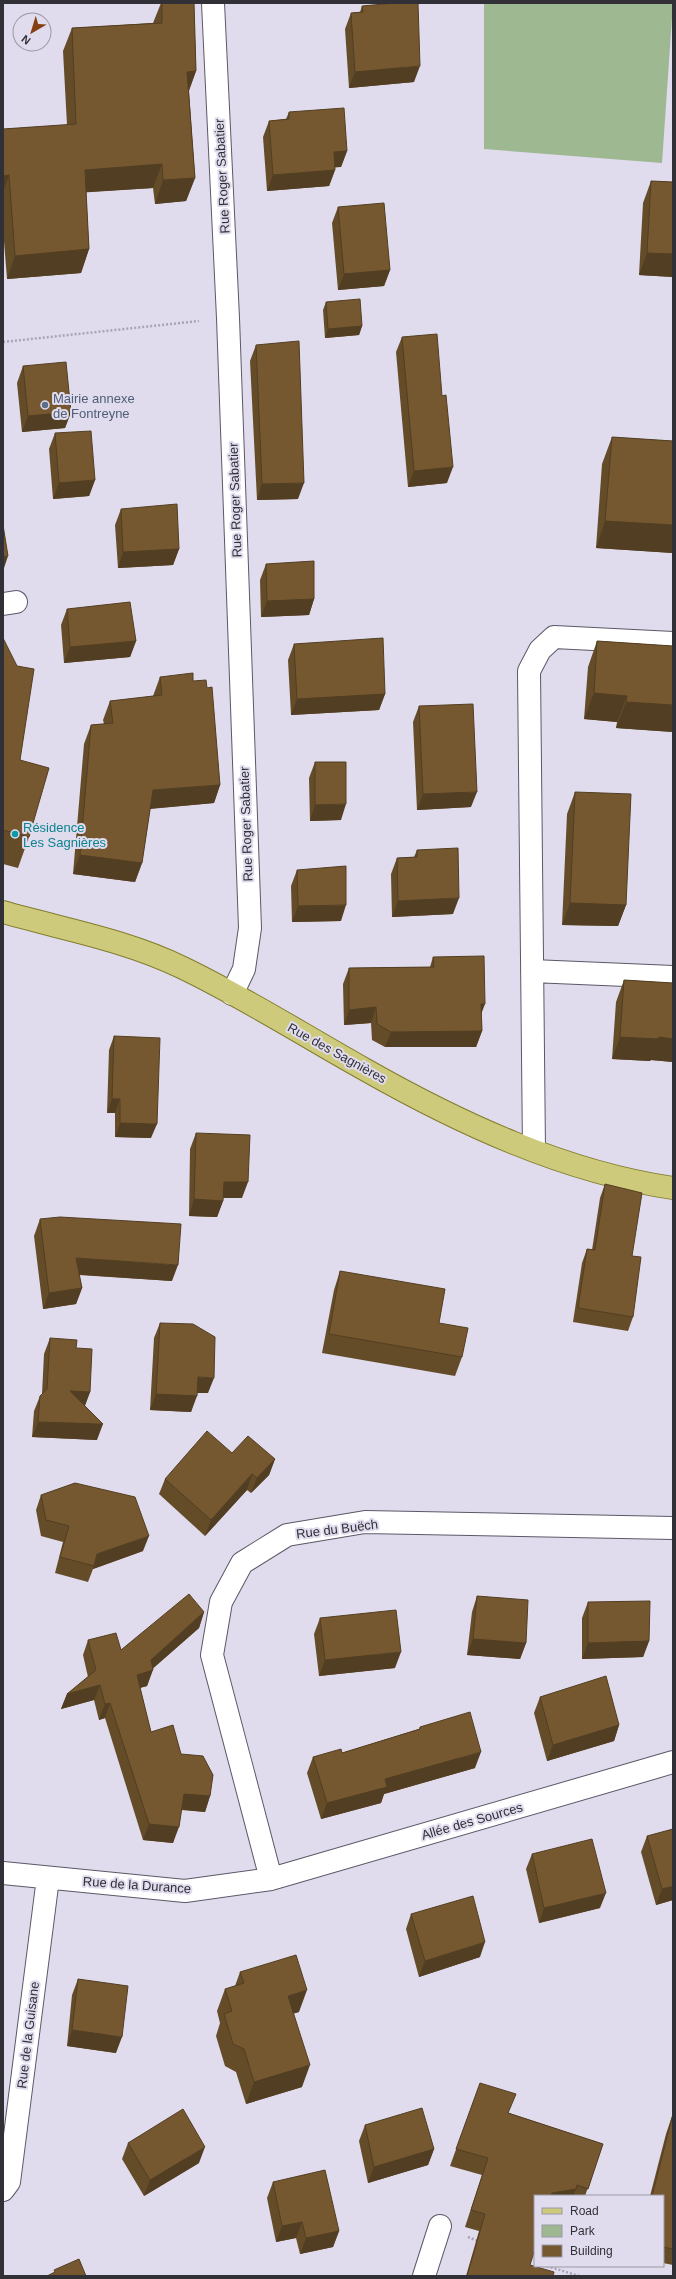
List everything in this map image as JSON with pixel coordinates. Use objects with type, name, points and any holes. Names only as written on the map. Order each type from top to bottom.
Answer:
[{"type":"main road","name":"Rue des Sagnières","points":[[3,912],[128,947],[180,966],[380,1078],[480,1129],[589,1169],[673,1188]]},
{"type":"street","name":"Rue Roger Sabatier","points":[[213,3],[228,318],[250,928],[244,968],[232,994]]},
{"type":"street","points":[[534,1150],[529,671],[540,650],[554,637],[673,643]]},
{"type":"street","points":[[532,972],[673,977]]},
{"type":"street","name":"Rue du Buëch","points":[[271,1879],[212,1656],[221,1602],[242,1563],[287,1535],[366,1522],[673,1528]]},
{"type":"street","name":"Allée des Sources","points":[[271,1879],[673,1762]]},
{"type":"street","name":"Rue de la Durance","points":[[3,1873],[185,1891],[271,1879]]},
{"type":"street","name":"Rue de la Guisane","points":[[3,2190],[9,2182],[48,1878]]},
{"type":"street","points":[[424,2276],[440,2226]]},
{"type":"path","points":[[3,342],[228,318]]},
{"type":"path","points":[[440,2226],[484,2243]]},
{"type":"path","points":[[550,2267],[579,2276]]},
{"type":"green space","points":[[484,3],[673,3],[662,163],[484,149]]},
{"type":"building","points":[[162,3],[194,3],[196,71],[187,72],[195,178],[163,180],[162,164],[85,170],[89,249],[15,256],[9,175],[3,176],[3,129],[76,124],[72,28],[162,23]]},
{"type":"building","points":[[395,3],[418,3],[420,66],[355,72],[351,13],[363,12],[362,6]]},
{"type":"building","points":[[344,108],[347,151],[334,152],[335,170],[273,175],[269,121],[289,119],[289,112]]},
{"type":"building","points":[[651,181],[673,182],[673,254],[647,253]]},
{"type":"building","points":[[384,203],[390,270],[344,274],[338,207]]},
{"type":"building","points":[[360,299],[362,326],[328,329],[326,302]]},
{"type":"building","points":[[437,334],[442,396],[446,395],[453,467],[414,471],[402,337]]},
{"type":"building","points":[[299,341],[304,483],[262,484],[256,345]]},
{"type":"building","points":[[66,362],[71,412],[28,416],[23,366]]},
{"type":"building","points":[[91,431],[95,480],[59,483],[55,433]]},
{"type":"building","points":[[612,437],[673,441],[673,525],[605,521]]},
{"type":"building","points":[[177,504],[179,549],[123,552],[121,509]]},
{"type":"building","points":[[3,525],[8,556],[3,557]]},
{"type":"building","points":[[314,561],[314,599],[267,601],[266,564]]},
{"type":"building","points":[[130,602],[136,641],[70,647],[67,609]]},
{"type":"building","points":[[3,638],[17,666],[34,669],[20,760],[49,768],[29,837],[3,830]]},
{"type":"building","points":[[383,638],[385,694],[297,699],[294,644]]},
{"type":"building","points":[[597,641],[673,646],[673,705],[626,702],[627,696],[594,693]]},
{"type":"building","points":[[193,673],[193,681],[206,680],[207,688],[212,687],[220,785],[153,790],[142,863],[80,855],[91,725],[113,723],[110,701],[162,695],[160,677]]},
{"type":"building","points":[[473,704],[477,792],[423,794],[419,706]]},
{"type":"building","points":[[315,762],[346,762],[346,804],[315,805]]},
{"type":"building","points":[[575,792],[631,794],[626,905],[570,903]]},
{"type":"building","points":[[458,848],[459,898],[398,901],[397,858],[417,857],[417,850]]},
{"type":"building","points":[[346,866],[346,905],[298,906],[297,870]]},
{"type":"building","points":[[484,956],[485,1004],[481,1004],[482,1031],[391,1032],[377,1024],[376,1007],[349,1010],[349,968],[434,967],[433,957]]},
{"type":"building","points":[[624,980],[673,983],[673,1039],[659,1037],[658,1039],[620,1037]]},
{"type":"building","points":[[114,1036],[160,1038],[157,1124],[120,1123],[120,1099],[112,1099]]},
{"type":"building","points":[[196,1133],[250,1135],[248,1182],[224,1182],[223,1201],[194,1199]]},
{"type":"building","points":[[605,1184],[642,1193],[632,1256],[641,1257],[633,1317],[578,1308],[587,1249],[595,1250]]},
{"type":"building","points":[[60,1217],[181,1224],[178,1265],[76,1258],[82,1288],[49,1293],[40,1219]]},
{"type":"building","points":[[340,1271],[445,1289],[439,1323],[468,1328],[462,1357],[329,1334]]},
{"type":"building","points":[[160,1323],[193,1324],[215,1337],[214,1378],[198,1377],[197,1396],[156,1394]]},
{"type":"building","points":[[50,1338],[77,1340],[76,1348],[92,1349],[90,1392],[70,1391],[103,1424],[38,1422],[40,1396],[47,1389]]},
{"type":"building","points":[[207,1431],[232,1453],[248,1436],[275,1459],[257,1478],[252,1474],[211,1520],[165,1479]]},
{"type":"building","points":[[75,1483],[135,1497],[149,1536],[97,1554],[94,1566],[60,1557],[69,1526],[46,1520],[41,1495]]},
{"type":"building","points":[[189,1594],[204,1612],[151,1660],[153,1670],[137,1675],[151,1732],[173,1725],[181,1754],[203,1756],[213,1775],[210,1796],[184,1794],[179,1827],[149,1824],[110,1703],[105,1704],[100,1685],[67,1694],[96,1670],[88,1640],[116,1633],[121,1650]]},
{"type":"building","points":[[477,1596],[528,1600],[526,1643],[473,1639]]},
{"type":"building","points":[[650,1601],[649,1641],[588,1643],[588,1602]]},
{"type":"building","points":[[396,1610],[401,1652],[325,1660],[320,1618]]},
{"type":"building","points":[[606,1676],[619,1725],[553,1745],[540,1697]]},
{"type":"building","points":[[470,1712],[481,1752],[385,1779],[387,1787],[327,1803],[313,1757],[341,1749],[342,1753]]},
{"type":"building","points":[[673,1829],[673,1886],[662,1889],[647,1836]]},
{"type":"building","points":[[592,1839],[606,1893],[544,1908],[532,1854]]},
{"type":"building","points":[[473,1896],[485,1942],[425,1961],[411,1914]]},
{"type":"building","points":[[296,1955],[307,1990],[288,1996],[310,2065],[254,2082],[244,2049],[233,2044],[224,2014],[232,2011],[225,1989],[244,1983],[240,1972]]},
{"type":"building","points":[[78,1979],[128,1986],[122,2037],[72,2030]]},
{"type":"building","points":[[480,2083],[516,2094],[508,2113],[603,2144],[588,2189],[577,2185],[576,2189],[552,2193],[551,2195],[534,2195],[534,2252],[530,2265],[554,2272],[553,2276],[467,2276],[485,2214],[471,2210],[488,2158],[456,2149]]},
{"type":"building","points":[[422,2108],[434,2149],[374,2167],[365,2125]]},
{"type":"building","points":[[183,2109],[205,2147],[150,2180],[128,2143]]},
{"type":"building","points":[[673,2114],[673,2249],[664,2247],[664,2195],[652,2195]]},
{"type":"building","points":[[325,2170],[339,2231],[306,2238],[302,2222],[282,2226],[273,2182]]},
{"type":"building","points":[[79,2259],[86,2276],[47,2276],[55,2272],[54,2270]]},
{"type":"place","name":"Mairie annexe de Fontreyne","points":[[45,405]]},
{"type":"place","name":"Résidence Les Sagnières","points":[[15,834]]}]
